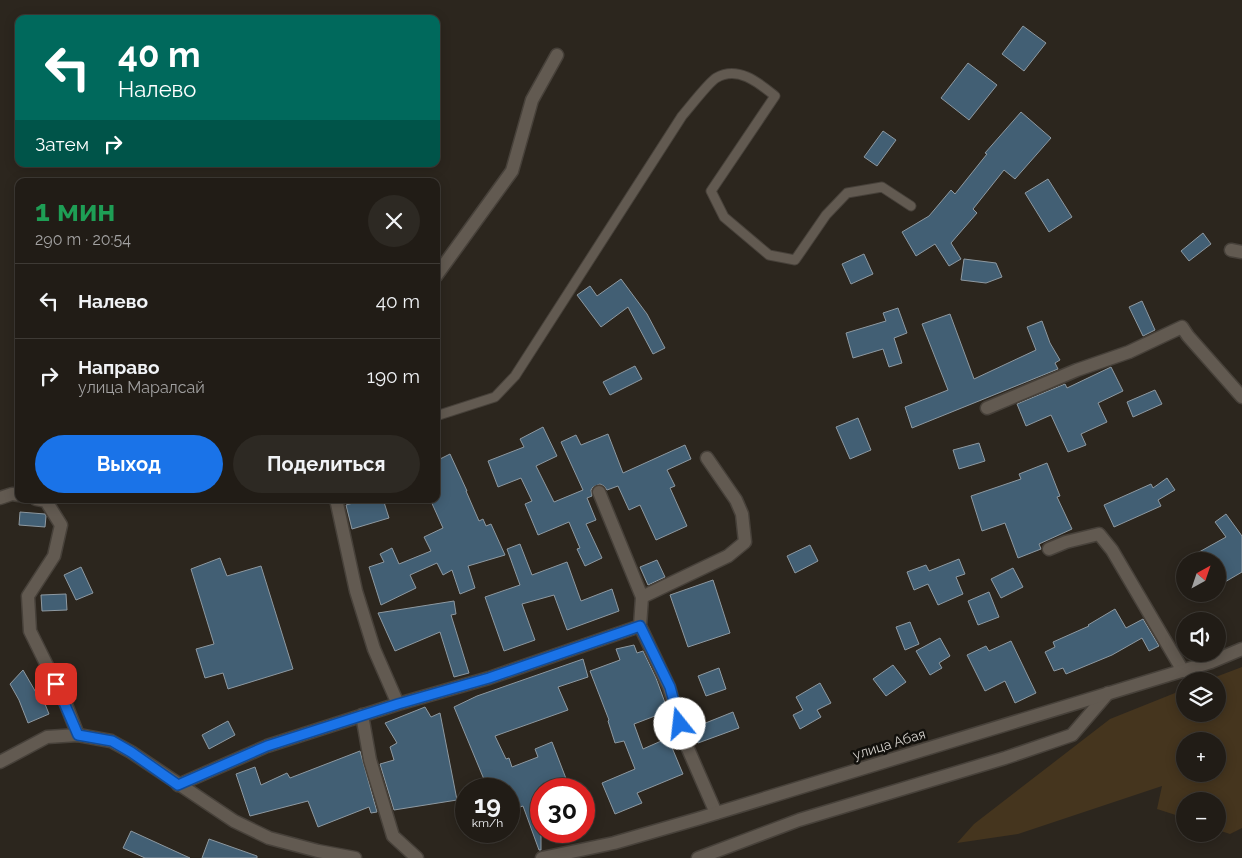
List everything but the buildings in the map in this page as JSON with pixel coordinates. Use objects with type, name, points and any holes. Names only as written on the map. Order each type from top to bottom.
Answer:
[{"type":"street","points":[[440,270],[512,171],[532,100],[557,55]]},
{"type":"street","points":[[987,408],[1077,370],[1129,352],[1182,327],[1242,396]]},
{"type":"street","points":[[642,597],[728,556],[745,542],[742,514],[736,500],[707,458]]},
{"type":"street","points":[[600,492],[642,597],[640,626],[670,687],[685,742],[716,813]]},
{"type":"street","points":[[0,498],[15,495]]},
{"type":"street","points":[[47,503],[61,525],[54,556],[28,596],[30,631],[65,702],[78,735]]},
{"type":"street","points":[[337,503],[356,591],[374,649],[398,704]]},
{"type":"street","points":[[1048,549],[1066,542],[1099,534],[1112,550],[1183,671]]},
{"type":"street","points":[[178,785],[267,746],[362,715],[489,678],[640,626]]},
{"type":"street","name":"улица Абая","points":[[542,858],[614,843],[716,813],[1183,671],[1242,649]]},
{"type":"street","points":[[698,858],[798,820],[1005,758],[1072,735],[1108,693]]},
{"type":"street","points":[[362,715],[370,760],[393,836],[417,858]]},
{"type":"street","points":[[0,762],[47,737],[78,735],[112,741],[234,821],[252,830],[269,838],[318,851],[355,858]]},
{"type":"lane","points":[[440,415],[495,397],[515,376],[682,116],[716,78],[735,72],[756,80],[775,96],[711,191],[724,217],[769,255],[795,260],[826,215],[847,193],[882,187],[912,206]]},
{"type":"shaded area","points":[[1242,667],[1242,828],[1230,834],[1226,833],[1226,792],[1176,792],[1176,815],[1157,809],[1162,786],[1018,834],[957,843],[974,824],[1110,719],[1176,693],[1176,722],[1226,722],[1226,673]]},
{"type":"route","points":[[56,684],[78,735],[112,741],[178,785],[267,746],[398,704],[489,678],[640,626],[670,687],[680,724]]}]
